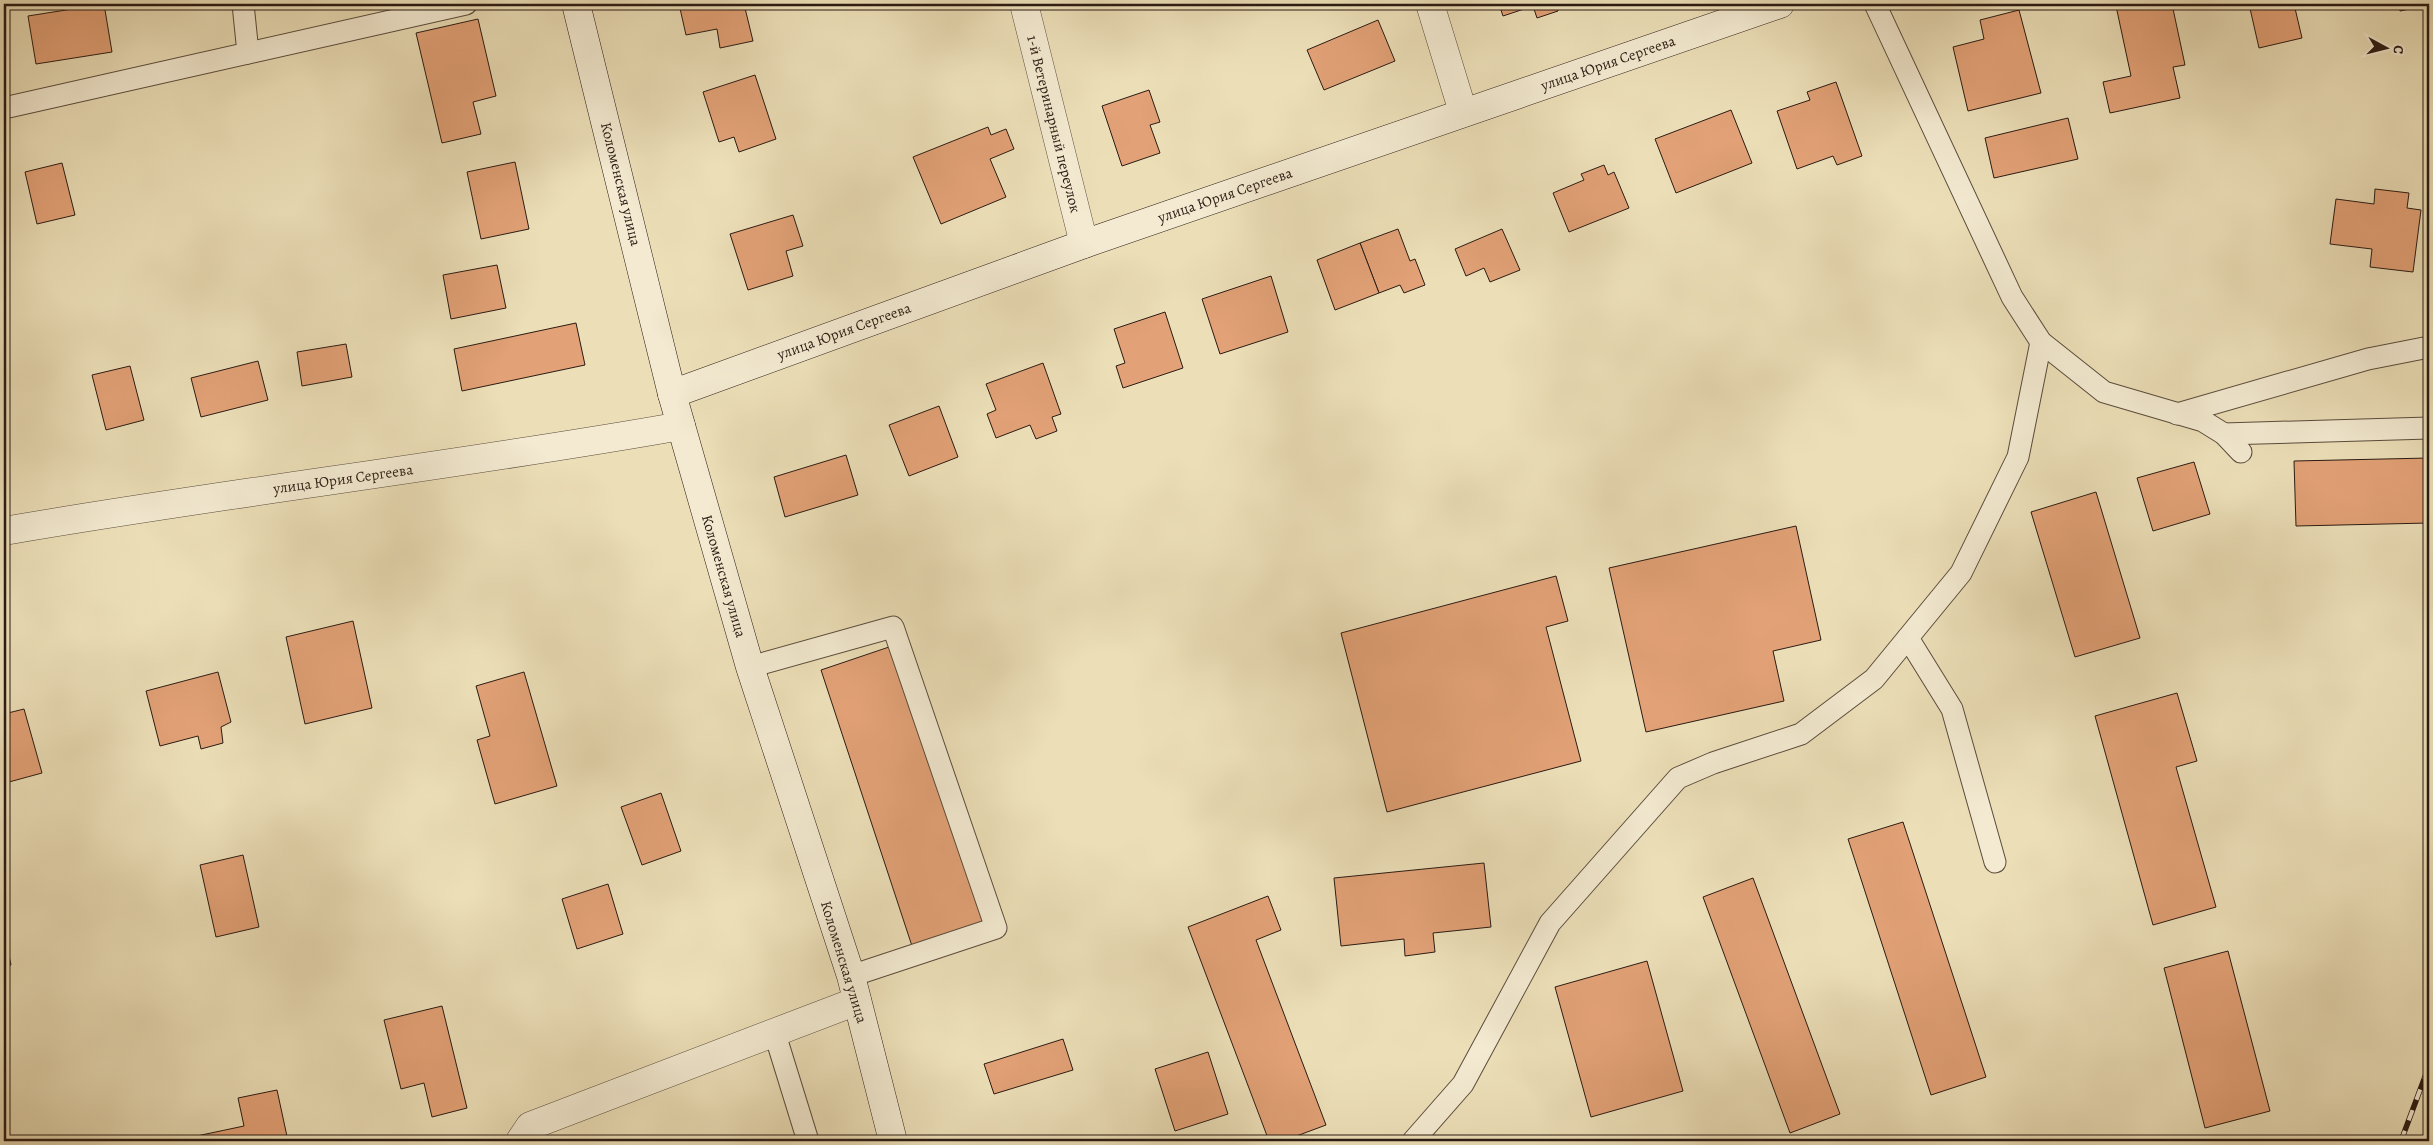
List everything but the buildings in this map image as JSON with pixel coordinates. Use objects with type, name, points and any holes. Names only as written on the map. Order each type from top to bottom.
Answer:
[{"type":"street","name":"Коломенская улица","points":[[576,4],[672,394],[750,667],[854,989],[893,1141]]},
{"type":"street","name":"1-й Ветеринарный переулок","points":[[1024,4],[1084,244]]},
{"type":"street","points":[[1430,4],[1463,112]]},
{"type":"street","name":"улица Юрия Сергеева","points":[[672,394],[1084,244],[1780,4]]},
{"type":"street","name":"улица Юрия Сергеева","points":[[4,531],[124,510],[569,446],[681,426]]},
{"type":"street","points":[[520,1141],[530,1126],[774,1031],[854,989]]},
{"type":"lane","points":[[243,4],[248,53]]},
{"type":"lane","points":[[4,108],[466,4]]},
{"type":"lane","points":[[1876,4],[2012,297],[2041,342],[2104,392],[2203,422],[2224,434],[2241,452]]},
{"type":"lane","points":[[1413,1141],[1464,1084],[1550,923],[1678,778],[1713,763],[1801,734],[1874,679],[1961,573],[2018,457],[2041,342]]},
{"type":"lane","points":[[2177,414],[2368,359],[2429,347]]},
{"type":"lane","points":[[2224,434],[2429,428]]},
{"type":"lane","points":[[750,667],[893,627],[996,928],[854,989]]},
{"type":"lane","points":[[1908,638],[1952,709],[1995,862]]},
{"type":"lane","points":[[774,1031],[808,1141]]},
{"type":"railway","points":[[2401,1141],[2429,1066]]}]
